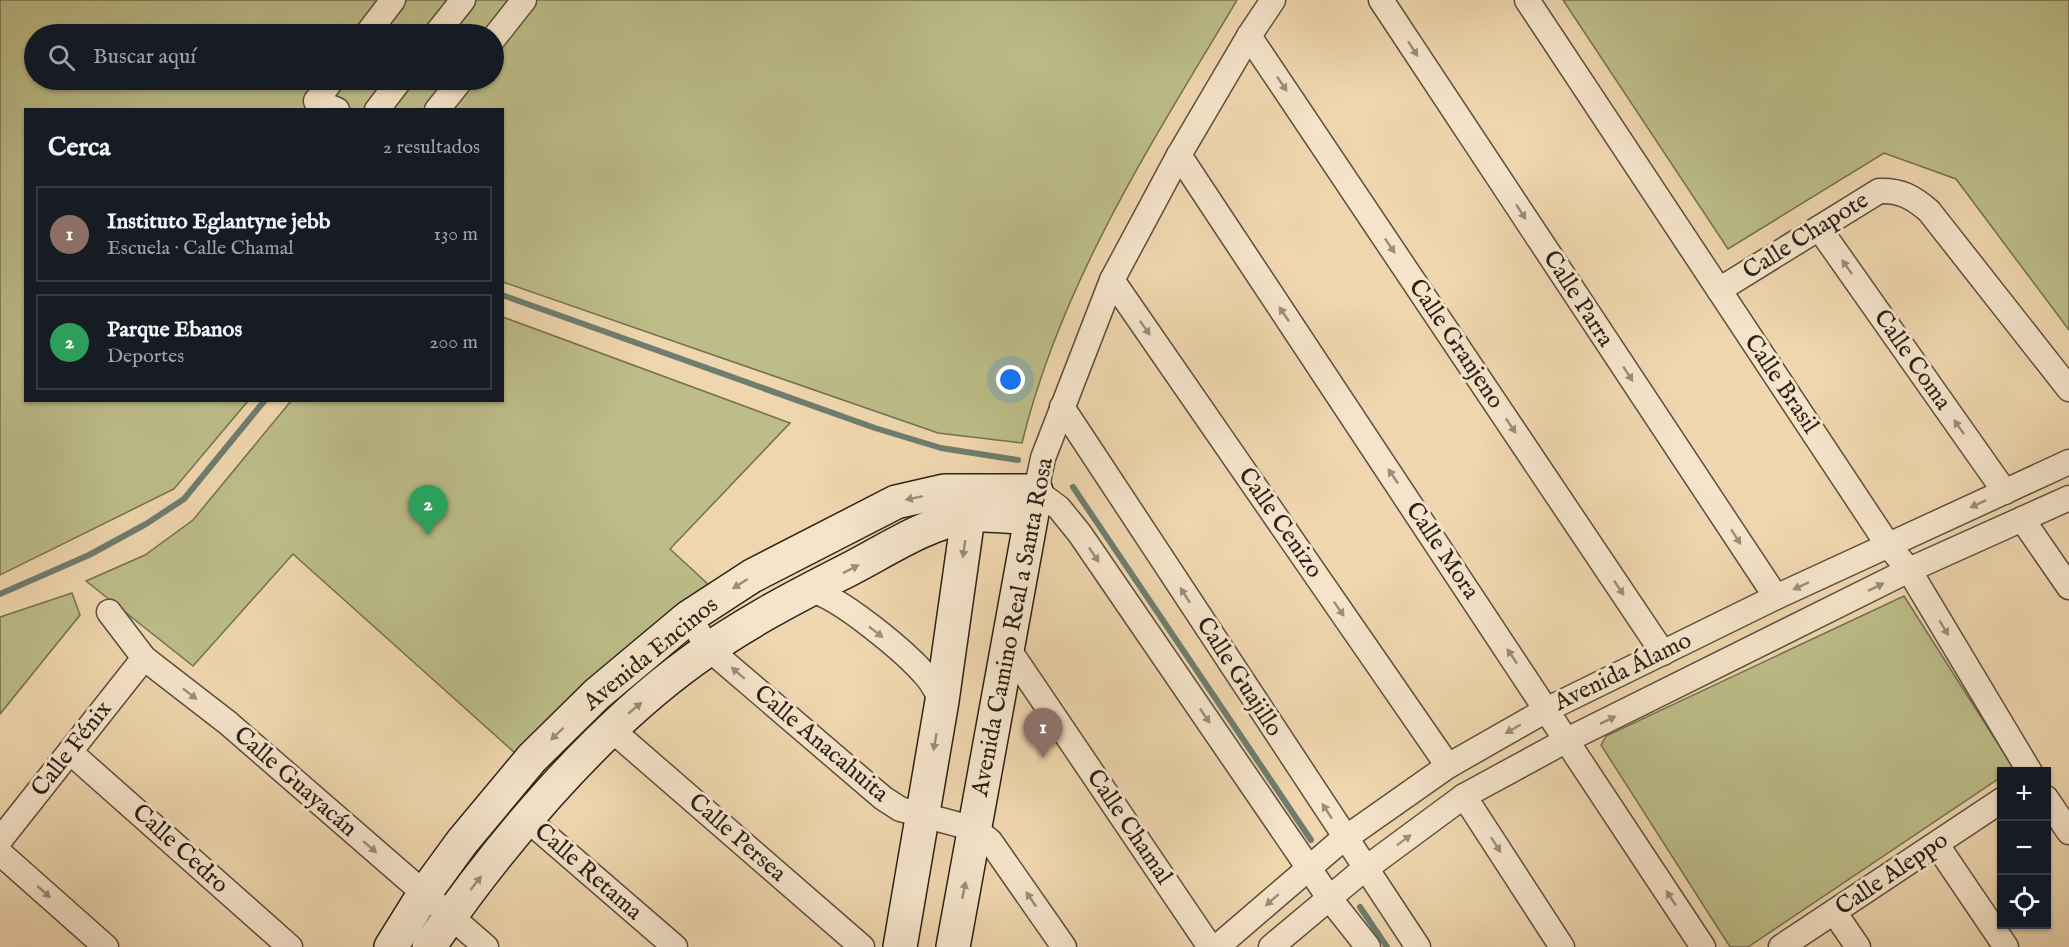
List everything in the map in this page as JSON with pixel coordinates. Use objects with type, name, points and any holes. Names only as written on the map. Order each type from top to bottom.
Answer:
[{"type":"street","points":[[375,24],[393,0]]},
{"type":"street","points":[[444,24],[463,0]]},
{"type":"street","points":[[504,25],[524,0]]},
{"type":"street","name":"Avenida Camino Real a Santa Rosa","points":[[953,947],[1006,647],[1042,506],[1043,458],[1112,279],[1179,155],[1249,36],[1274,0]]},
{"type":"street","name":"Calle Parra","points":[[1381,0],[1776,597]]},
{"type":"street","name":"Calle Brasil","points":[[1527,0],[1888,545],[1909,570],[2028,767]]},
{"type":"street","name":"Calle Granjeno","points":[[1249,36],[1663,653]]},
{"type":"street","points":[[327,105],[330,90]]},
{"type":"street","points":[[379,108],[392,90]]},
{"type":"street","points":[[439,108],[453,90]]},
{"type":"street","name":"Calle Mora","points":[[1179,155],[1548,709],[1703,947]]},
{"type":"street","name":"Calle Chapote","points":[[1719,290],[1879,191],[1895,190],[1915,199],[1929,211],[2069,389]]},
{"type":"street","name":"Calle Coma","points":[[1819,228],[2005,492]]},
{"type":"street","name":"Calle Cenizo","points":[[1112,279],[1448,766]]},
{"type":"street","name":"Calle Guajillo","points":[[1062,407],[1418,947]]},
{"type":"street","name":"Avenida Álamo","points":[[1217,947],[1345,838],[1448,766],[1548,709],[1776,597],[2069,462]]},
{"type":"street","name":"Avenida Encinos","points":[[391,947],[424,894],[462,842],[532,758],[597,694],[689,617],[752,576],[896,502],[944,491],[970,503],[1042,506]]},
{"type":"street","name":"Avenida Álamo","points":[[1271,947],[1367,868],[1464,796],[1567,740],[1909,570],[2069,498]]},
{"type":"street","points":[[900,947],[942,701],[970,503]]},
{"type":"street","name":"Avenida Encinos","points":[[429,947],[450,916],[528,820],[559,783],[611,729],[710,649],[766,612],[929,527],[970,503]]},
{"type":"street","name":"Calle Guajillo","points":[[1042,506],[1080,534],[1330,899],[1368,947]]},
{"type":"street","points":[[2022,519],[2069,587]]},
{"type":"street","points":[[809,590],[840,604],[886,640],[924,673],[942,701]]},
{"type":"street","name":"Calle Guayacán","points":[[109,612],[144,657],[228,723],[486,947]]},
{"type":"street","name":"Calle Anacahuita","points":[[689,617],[710,649],[883,798],[900,809],[922,817],[975,829]]},
{"type":"street","name":"Calle Chamal","points":[[1006,647],[1210,947]]},
{"type":"street","name":"Calle Fénix","points":[[0,840],[144,657]]},
{"type":"street","name":"Calle Persea","points":[[611,729],[862,947]]},
{"type":"street","name":"Calle Cedro","points":[[70,752],[290,947]]},
{"type":"street","points":[[1464,796],[1562,947]]},
{"type":"street","name":"Calle Aleppo","points":[[1781,947],[1997,803]]},
{"type":"street","points":[[2051,805],[2069,832]]},
{"type":"street","name":"Calle Retama","points":[[528,820],[675,947]]},
{"type":"street","points":[[975,829],[1003,857],[1064,947]]},
{"type":"street","points":[[1937,845],[2006,947]]},
{"type":"street","points":[[0,853],[106,947]]},
{"type":"street","points":[[1834,912],[1858,947]]},
{"type":"green space","points":[[0,0],[1237,0],[1142,160],[1085,269],[1060,326],[1039,384],[1022,443],[938,433],[504,282],[504,108],[24,108],[24,402],[247,402],[174,489],[0,575]]},
{"type":"green space","points":[[1563,0],[2069,0],[2069,330],[1956,179],[1884,153],[1728,249]]},
{"type":"green space","points":[[504,317],[790,423],[670,549],[710,586],[515,753],[293,554],[193,666],[86,581],[145,555],[193,520],[290,402],[504,402]]},
{"type":"green space","points":[[72,593],[80,615],[0,714],[0,617]]},
{"type":"green space","points":[[1904,596],[2013,767],[1997,767],[1997,780],[1748,947],[1730,947],[1601,745],[1606,736]]},
{"type":"waterway","points":[[504,296],[875,428],[941,448],[1018,460]]},
{"type":"waterway","points":[[0,594],[89,555],[146,524],[184,499],[263,402]]},
{"type":"waterway","points":[[1073,487],[1311,840]]},
{"type":"waterway","points":[[1360,907],[1387,947]]},
{"type":"place","name":"Parque Ebanos","points":[[428,535]]},
{"type":"place","name":"Instituto Eglantyne jebb","points":[[1043,758]]}]
